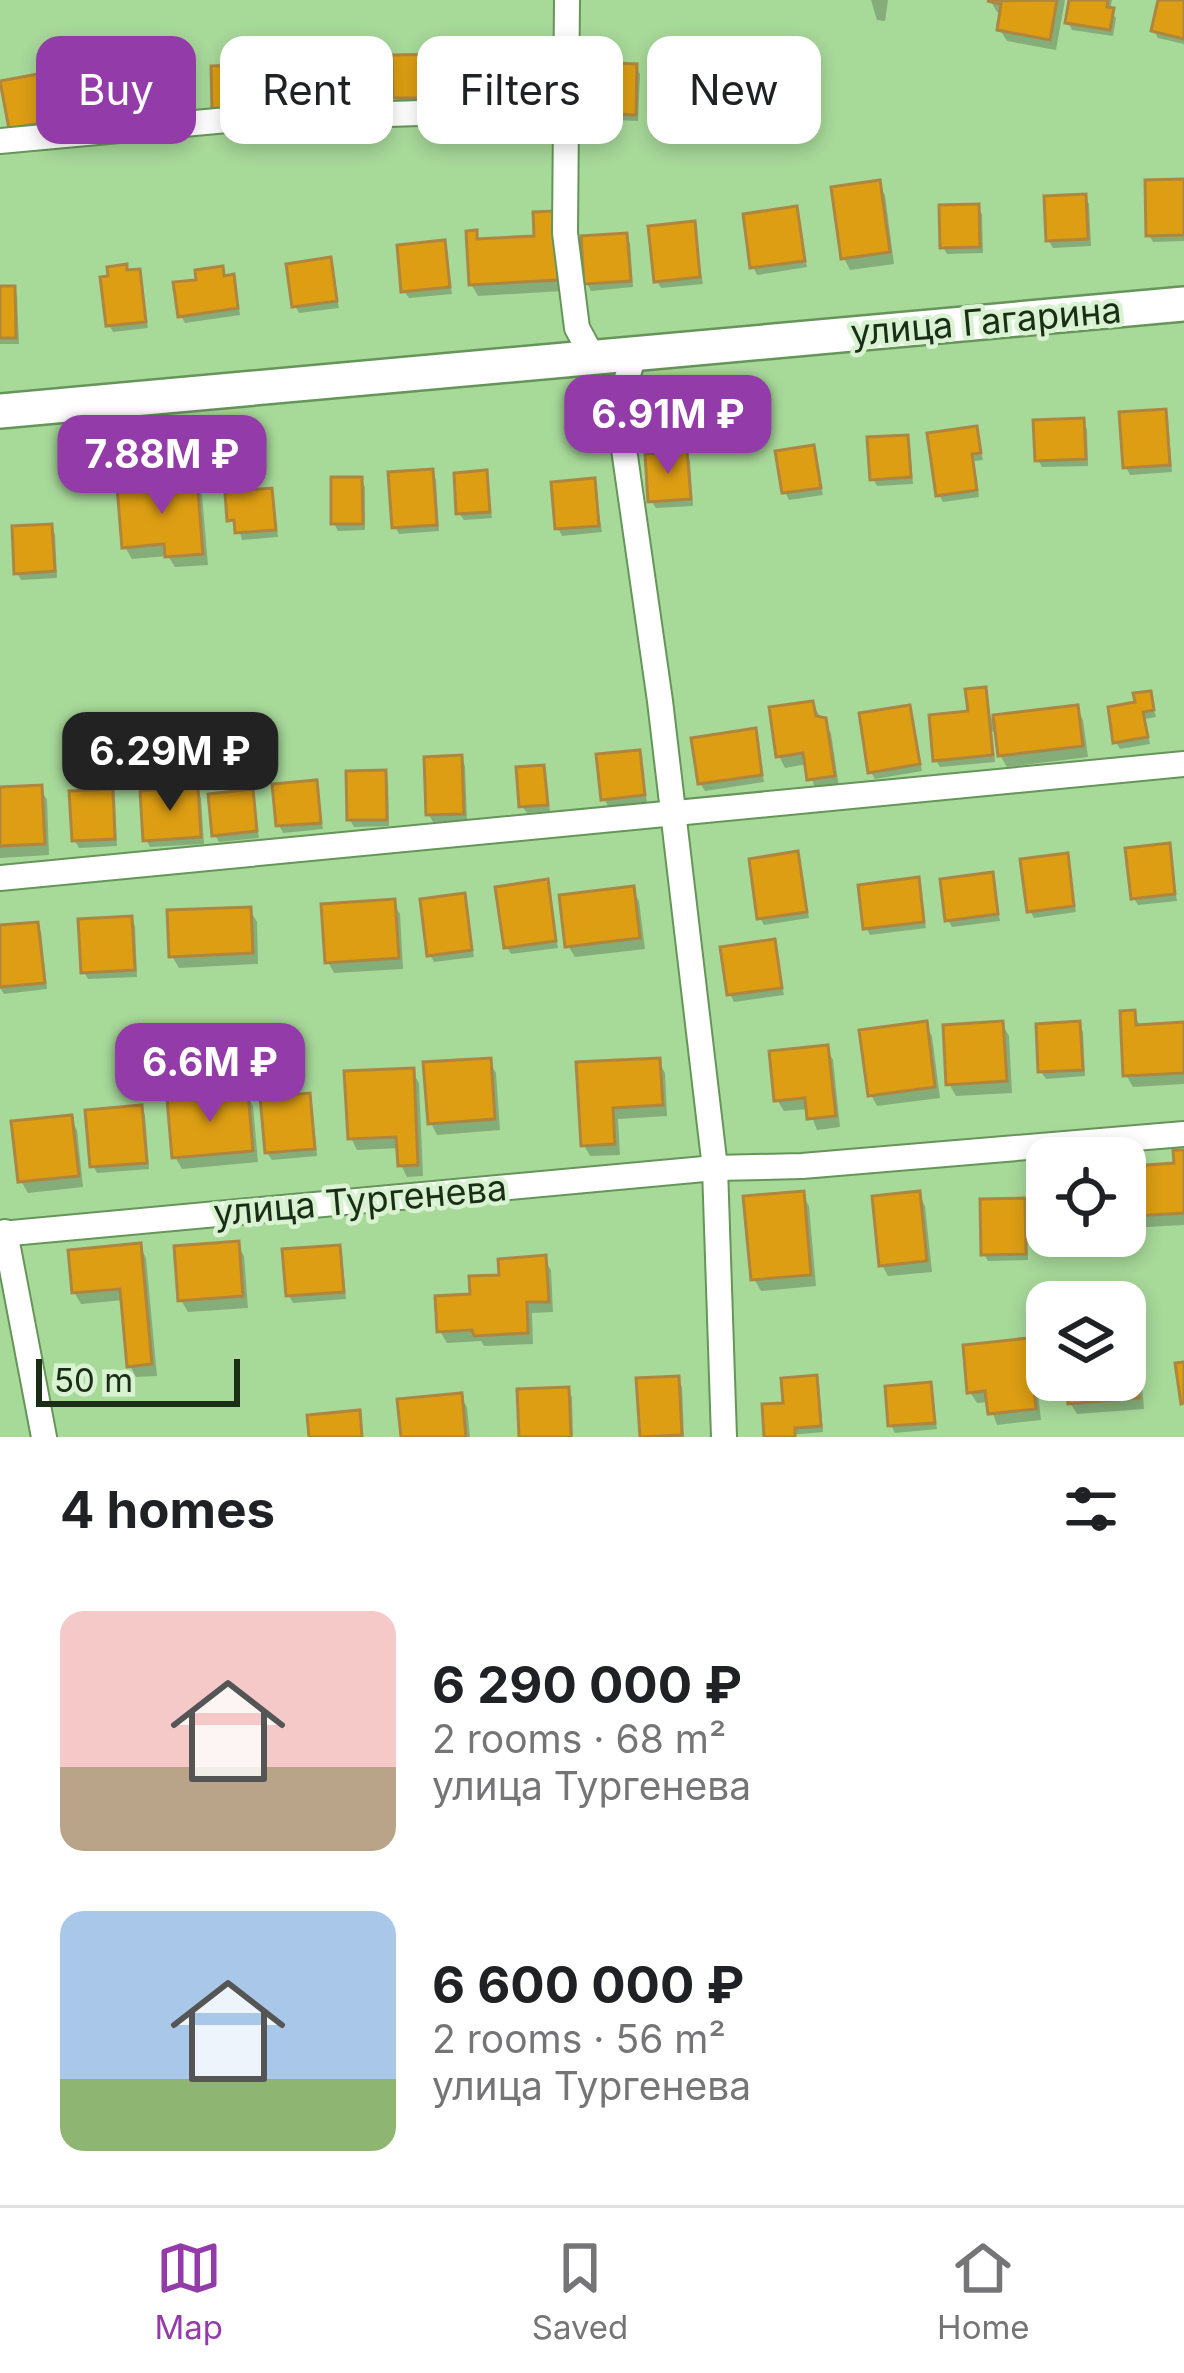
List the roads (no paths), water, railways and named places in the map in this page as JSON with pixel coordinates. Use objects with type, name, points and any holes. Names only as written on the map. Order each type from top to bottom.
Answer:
[{"type":"main road","name":"улица Гагарина","points":[[0,412],[1184,304]]},
{"type":"street","points":[[567,0],[567,36]]},
{"type":"street","points":[[0,141],[238,119],[417,113]]},
{"type":"street","points":[[567,144],[565,233],[577,328],[592,356]]},
{"type":"street","points":[[635,352],[618,407],[715,1168],[724,1437]]},
{"type":"street","points":[[0,878],[1184,764]]},
{"type":"street","name":"улица Тургенева","points":[[44,1437],[3,1233],[715,1168],[802,1166],[1184,1134]]}]
